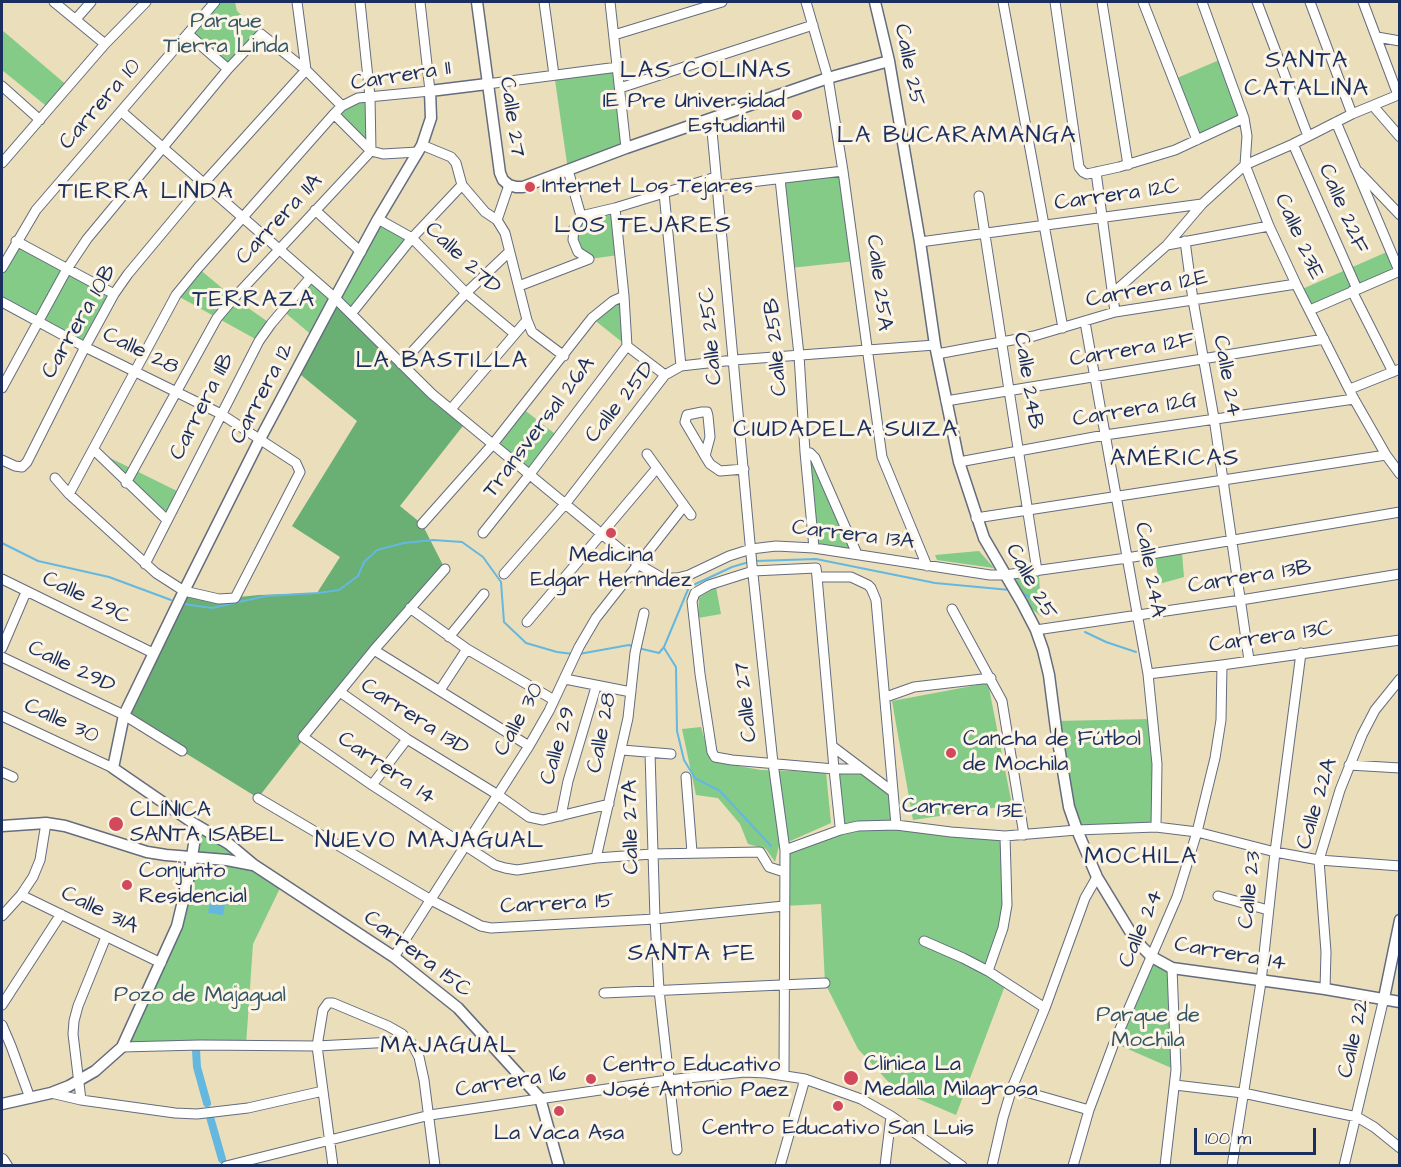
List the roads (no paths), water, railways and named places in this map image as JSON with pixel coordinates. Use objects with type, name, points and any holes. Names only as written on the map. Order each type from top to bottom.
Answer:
[{"type":"main road","points":[[2,1160],[6,1166]]},
{"type":"street","points":[[54,2],[105,44]]},
{"type":"street","points":[[76,19],[91,2]]},
{"type":"street","points":[[2,163],[105,44],[146,2]]},
{"type":"street","name":"Carrera 10","points":[[2,268],[36,210],[215,2]]},
{"type":"street","points":[[297,2],[306,70]]},
{"type":"street","points":[[360,2],[370,96],[372,151]]},
{"type":"street","name":"Carrera 12","points":[[113,768],[124,715],[153,653],[260,439],[378,219],[420,149],[431,118],[420,2]]},
{"type":"street","name":"Calle 27","points":[[477,2],[500,173],[508,185],[497,220]]},
{"type":"street","points":[[544,2],[554,75]]},
{"type":"street","points":[[610,2],[626,148]]},
{"type":"street","points":[[614,35],[722,2]]},
{"type":"street","name":"Calle 25A","points":[[806,2],[828,78],[882,457],[927,566]]},
{"type":"street","name":"Calle 25","points":[[875,2],[889,61],[936,349],[959,462],[984,538],[1036,630],[1049,675],[1064,780],[1077,830],[1097,877]]},
{"type":"street","name":"Calle 24B","points":[[1003,2],[1063,328]]},
{"type":"street","points":[[1054,2],[1078,167],[1083,172],[1096,172],[1128,165],[1175,150],[1244,117]]},
{"type":"street","points":[[1102,2],[1128,165]]},
{"type":"street","points":[[1143,2],[1197,140]]},
{"type":"street","name":"Calle 23E","points":[[1202,2],[1244,117],[1247,136],[1245,165],[1269,226],[1354,399],[1386,455],[1400,474]]},
{"type":"street","name":"Calle 22F","points":[[1257,2],[1308,136]]},
{"type":"street","points":[[1310,2],[1352,114]]},
{"type":"street","points":[[1363,2],[1399,95]]},
{"type":"street","points":[[620,88],[813,24]]},
{"type":"street","points":[[188,34],[228,69]]},
{"type":"street","points":[[2,388],[67,269],[87,239],[228,69],[261,34],[306,70],[342,106]]},
{"type":"street","points":[[1377,38],[1400,41]]},
{"type":"street","points":[[508,185],[523,187],[626,148],[828,78],[889,61]]},
{"type":"street","name":"Carrera 11","points":[[69,494],[176,295],[342,106],[358,98],[370,96],[430,91],[618,67]]},
{"type":"street","name":"Carrera 10B","points":[[2,460],[22,467],[27,462],[85,347],[114,294],[128,274],[203,184],[306,70]]},
{"type":"street","points":[[2,86],[40,120]]},
{"type":"street","name":"Carrera 12C","points":[[920,242],[1202,204],[1245,165],[1352,114],[1399,95]]},
{"type":"street","points":[[1374,106],[1400,137]]},
{"type":"street","name":"Carrera 13A","points":[[122,112],[335,298],[451,410],[638,564],[662,578],[689,575],[729,556],[752,560],[776,546],[856,554],[990,575],[1008,580],[1037,571],[1400,512]]},
{"type":"street","points":[[334,114],[372,151],[383,154],[420,149],[451,157],[456,163],[462,185],[485,212],[497,220],[505,233],[532,332],[564,356]]},
{"type":"street","name":"Calle 25C","points":[[711,120],[752,560]]},
{"type":"street","points":[[1310,310],[1399,272],[1336,122]]},
{"type":"street","name":"Calle 22F","points":[[1293,144],[1355,290],[1396,370]]},
{"type":"street","points":[[2,149],[10,155]]},
{"type":"street","name":"Carrera 11A","points":[[126,483],[218,318],[315,210],[372,151]]},
{"type":"street","points":[[1355,168],[1400,215]]},
{"type":"street","points":[[519,286],[589,259],[578,252],[573,240],[574,228],[581,216],[568,170]]},
{"type":"street","points":[[581,216],[717,181],[780,179],[843,171]]},
{"type":"street","points":[[1096,172],[1115,312]]},
{"type":"street","name":"Calle 25B","points":[[780,179],[799,355],[814,548]]},
{"type":"street","points":[[351,314],[412,238],[462,185]]},
{"type":"street","name":"Calle 25D","points":[[504,574],[566,503],[665,375],[681,366],[664,193]]},
{"type":"street","name":"Calle 24B","points":[[979,196],[1037,571]]},
{"type":"street","points":[[1113,293],[1167,244],[1202,204]]},
{"type":"street","name":"Calle 25D","points":[[615,208],[627,346]]},
{"type":"street","points":[[315,210],[361,252]]},
{"type":"street","name":"Calle 27D","points":[[378,219],[412,238],[466,293],[515,334]]},
{"type":"street","points":[[1167,244],[1269,226]]},
{"type":"street","points":[[16,241],[114,294]]},
{"type":"street","name":"Calle 24","points":[[1185,241],[1193,300],[1205,359],[1249,660]]},
{"type":"street","points":[[401,364],[466,293],[509,252]]},
{"type":"street","name":"Carrera 11B","points":[[145,564],[259,341],[310,278]]},
{"type":"street","name":"Carrera 12E","points":[[681,366],[867,350],[936,349],[1002,343],[1115,312],[1296,284]]},
{"type":"street","points":[[422,524],[493,444],[592,318],[613,301],[624,296]]},
{"type":"street","name":"Calle 28","points":[[2,302],[85,347],[221,414],[296,463],[300,472],[296,484],[235,598],[219,599],[184,591]]},
{"type":"street","points":[[451,410],[527,320]]},
{"type":"street","name":"Calle 24A","points":[[1085,322],[1148,674],[1157,764],[1156,827]]},
{"type":"street","name":"Carrera 12F","points":[[946,401],[1324,339]]},
{"type":"street","points":[[627,346],[665,375]]},
{"type":"street","name":"Transversal 26A","points":[[483,533],[531,474],[627,346]]},
{"type":"street","points":[[1350,389],[1396,370]]},
{"type":"street","name":"Carrera 12G","points":[[959,462],[1105,435],[1354,399]]},
{"type":"street","points":[[94,450],[167,520]]},
{"type":"street","points":[[805,452],[815,458],[856,554]]},
{"type":"street","points":[[647,454],[691,515]]},
{"type":"street","points":[[976,518],[1386,455]]},
{"type":"street","points":[[705,456],[716,470],[744,469]]},
{"type":"street","points":[[527,622],[657,468]]},
{"type":"street","points":[[54,478],[145,564],[169,583],[184,591]]},
{"type":"street","name":"Calle 30","points":[[394,957],[529,746],[596,618],[684,506]]},
{"type":"street","points":[[840,830],[834,769],[832,746],[818,577],[816,568],[752,560],[693,597],[700,674],[713,755],[719,759],[834,769],[862,769]]},
{"type":"street","name":"Calle 27","points":[[752,560],[773,763],[785,850]]},
{"type":"street","points":[[340,692],[410,608],[446,569]]},
{"type":"street","name":"Carrera 13B","points":[[1036,630],[1400,574]]},
{"type":"street","points":[[818,577],[851,577],[871,588],[876,600],[896,825]]},
{"type":"street","name":"Calle 29C","points":[[2,579],[153,653]]},
{"type":"street","points":[[2,648],[26,592]]},
{"type":"street","points":[[450,637],[484,594]]},
{"type":"street","points":[[410,608],[467,649],[554,700]]},
{"type":"street","points":[[952,609],[1002,701],[1024,835]]},
{"type":"street","name":"Calle 28","points":[[596,858],[622,750],[631,692],[634,653],[644,613]]},
{"type":"street","name":"Carrera 13C","points":[[1148,674],[1400,640]]},
{"type":"street","points":[[440,690],[467,649]]},
{"type":"street","points":[[374,650],[529,746]]},
{"type":"street","name":"Calle 23","points":[[1232,1166],[1260,982],[1300,653]]},
{"type":"street","name":"Calle 29D","points":[[2,657],[124,715],[182,751]]},
{"type":"street","name":"Calle 24","points":[[1073,1166],[1089,1110],[1114,1043],[1177,897],[1197,832],[1215,758],[1221,720],[1222,665]]},
{"type":"street","points":[[886,697],[914,687],[991,678]]},
{"type":"street","points":[[565,680],[631,692]]},
{"type":"street","name":"Calle 22A","points":[[1325,989],[1326,952],[1319,860],[1328,825],[1349,765],[1375,710],[1400,680]]},
{"type":"street","name":"Calle 29","points":[[561,816],[568,781],[596,687]]},
{"type":"street","name":"Carrera 14","points":[[340,692],[303,737],[495,865],[517,870],[596,858],[692,852],[760,852],[769,867],[784,872]]},
{"type":"street","name":"Carrera 13D","points":[[340,692],[407,739],[498,795],[529,818],[543,820],[609,804]]},
{"type":"street","name":"Calle 30","points":[[2,716],[113,768],[194,823]]},
{"type":"street","points":[[372,785],[407,739]]},
{"type":"street","points":[[832,746],[893,792]]},
{"type":"street","points":[[622,750],[671,754]]},
{"type":"street","name":"Calle 27A","points":[[650,753],[652,854],[659,990],[677,1150]]},
{"type":"street","points":[[1349,765],[1400,768]]},
{"type":"street","points":[[2,772],[13,777]]},
{"type":"street","points":[[686,777],[692,852]]},
{"type":"street","name":"Carrera 15","points":[[258,798],[431,900],[481,926],[491,928],[655,919],[784,906]]},
{"type":"street","points":[[2,916],[21,895],[33,877],[40,860],[45,823]]},
{"type":"street","name":"Carrera 15C","points":[[2,826],[45,823],[65,826],[147,852],[254,865]]},
{"type":"street","points":[[2,1104],[51,1093],[79,1080],[111,1059],[122,1047],[161,963],[184,902],[192,857],[194,823]]},
{"type":"street","name":"Carrera 15C","points":[[194,823],[229,844],[254,865],[394,957],[458,1008],[540,1098]]},
{"type":"street","name":"Carrera 13E","points":[[785,850],[840,830],[858,826],[896,825],[1005,836],[1156,827],[1197,832],[1275,852],[1319,860],[1400,866]]},
{"type":"street","points":[[988,971],[1003,928],[1007,905],[1005,836]]},
{"type":"street","points":[[219,859],[225,854],[229,844]]},
{"type":"street","points":[[784,1075],[785,850]]},
{"type":"street","points":[[992,1166],[1012,1088],[1045,1008],[1084,898],[1097,877]]},
{"type":"street","name":"Carrera 14","points":[[1097,877],[1131,933],[1152,957],[1172,968],[1400,1002]]},
{"type":"street","name":"Calle 31A","points":[[21,895],[161,963]]},
{"type":"street","points":[[1218,896],[1268,910]]},
{"type":"street","points":[[2,1005],[61,914]]},
{"type":"street","name":"Calle 22","points":[[1344,1166],[1384,999],[1400,920]]},
{"type":"street","points":[[81,1100],[73,1034],[74,1022],[78,1006],[106,937]]},
{"type":"street","points":[[924,941],[988,971],[1045,1008]]},
{"type":"street","points":[[1166,1166],[1175,1085],[1176,1049],[1172,968]]},
{"type":"street","points":[[604,993],[825,983]]},
{"type":"street","points":[[333,1166],[317,1046],[323,1010],[328,1003],[388,1026],[402,1034],[412,1044],[419,1057],[430,1115],[435,1166]]},
{"type":"street","points":[[2,1025],[30,1098]]},
{"type":"street","points":[[122,1047],[317,1046],[394,1042],[412,1044]]},
{"type":"street","name":"Carrera 16","points":[[226,1166],[430,1115],[668,1080],[745,1072],[805,1079],[861,1099],[891,1116],[963,1166]]},
{"type":"street","points":[[780,1166],[805,1079]]},
{"type":"street","points":[[1175,1085],[1243,1093],[1357,1117],[1374,1127],[1400,1148]]},
{"type":"street","points":[[1012,1088],[1089,1110]]},
{"type":"street","points":[[51,1093],[81,1100],[197,1114],[248,1108],[322,1091]]},
{"type":"street","points":[[540,1098],[559,1166]]},
{"type":"street","points":[[885,1166],[891,1116]]},
{"type":"water","points":[[211,898],[226,900],[223,915],[208,913]]},
{"type":"waterway","points":[[183,604],[212,608],[266,596],[339,590],[358,576],[364,562],[377,550],[404,543],[433,540],[462,542],[483,557],[501,582],[504,622],[526,643],[573,654]]},
{"type":"waterway","points":[[2,543],[38,561],[109,577],[171,600]]},
{"type":"waterway","points":[[755,561],[816,559],[935,583],[1010,590]]},
{"type":"waterway","points":[[638,648],[659,653],[664,647],[689,587],[732,567],[749,562]]},
{"type":"waterway","points":[[1019,592],[1040,601],[1055,612]]},
{"type":"waterway","points":[[1085,632],[1136,652]]},
{"type":"waterway","points":[[579,654],[632,646]]},
{"type":"waterway","points":[[664,648],[676,667],[677,731],[684,760],[695,778],[720,791],[771,846]]},
{"type":"waterway","points":[[196,1050],[197,1067],[207,1103]]},
{"type":"waterway","points":[[210,1117],[222,1159]]},
{"type":"place","name":"IE Pre Universidad Estudiantil","points":[[797,115]]},
{"type":"place","name":"Internet Los Tejares","points":[[530,187]]},
{"type":"place","name":"Medicina Edgar Hernndez","points":[[611,533]]},
{"type":"place","name":"Cancha de Fútbol de Mochila","points":[[951,753]]},
{"type":"place","name":"CLÍNICA SANTA ISABEL","points":[[116,824]]},
{"type":"place","name":"Conjunto Residencial","points":[[127,885]]},
{"type":"place","name":"Clínica La Medalla Milagrosa","points":[[851,1078]]},
{"type":"place","name":"Centro Educativo José Antonio Paez","points":[[591,1079]]},
{"type":"place","name":"Centro Educativo San Luis","points":[[838,1106]]},
{"type":"place","name":"La Vaca Asa","points":[[559,1111]]},
{"type":"district","name":"LAS COLINAS","points":[[706,72]]},
{"type":"district","name":"SANTA CATALINA","points":[[1307,76]]},
{"type":"district","name":"LA BUCARAMANGA","points":[[957,137]]},
{"type":"district","name":"TIERRA LINDA","points":[[146,193]]},
{"type":"district","name":"LOS TEJARES","points":[[643,227]]},
{"type":"district","name":"TERRAZA","points":[[254,301]]},
{"type":"district","name":"LA BASTILLA","points":[[442,362]]},
{"type":"district","name":"CIUDADELA SUIZA","points":[[846,431]]},
{"type":"district","name":"AMÉRICAS","points":[[1175,460]]},
{"type":"district","name":"NUEVO MAJAGUAL","points":[[430,842]]},
{"type":"district","name":"MOCHILA","points":[[1141,858]]},
{"type":"district","name":"SANTA FE","points":[[692,955]]},
{"type":"district","name":"MAJAGUAL","points":[[449,1047]]},
{"type":"park label","name":"Parque Tierra Linda","points":[[226,34]]},
{"type":"park label","name":"Pozo de Majagual","points":[[200,996]]},
{"type":"park label","name":"Parque de Mochila","points":[[1148,1028]]}]
